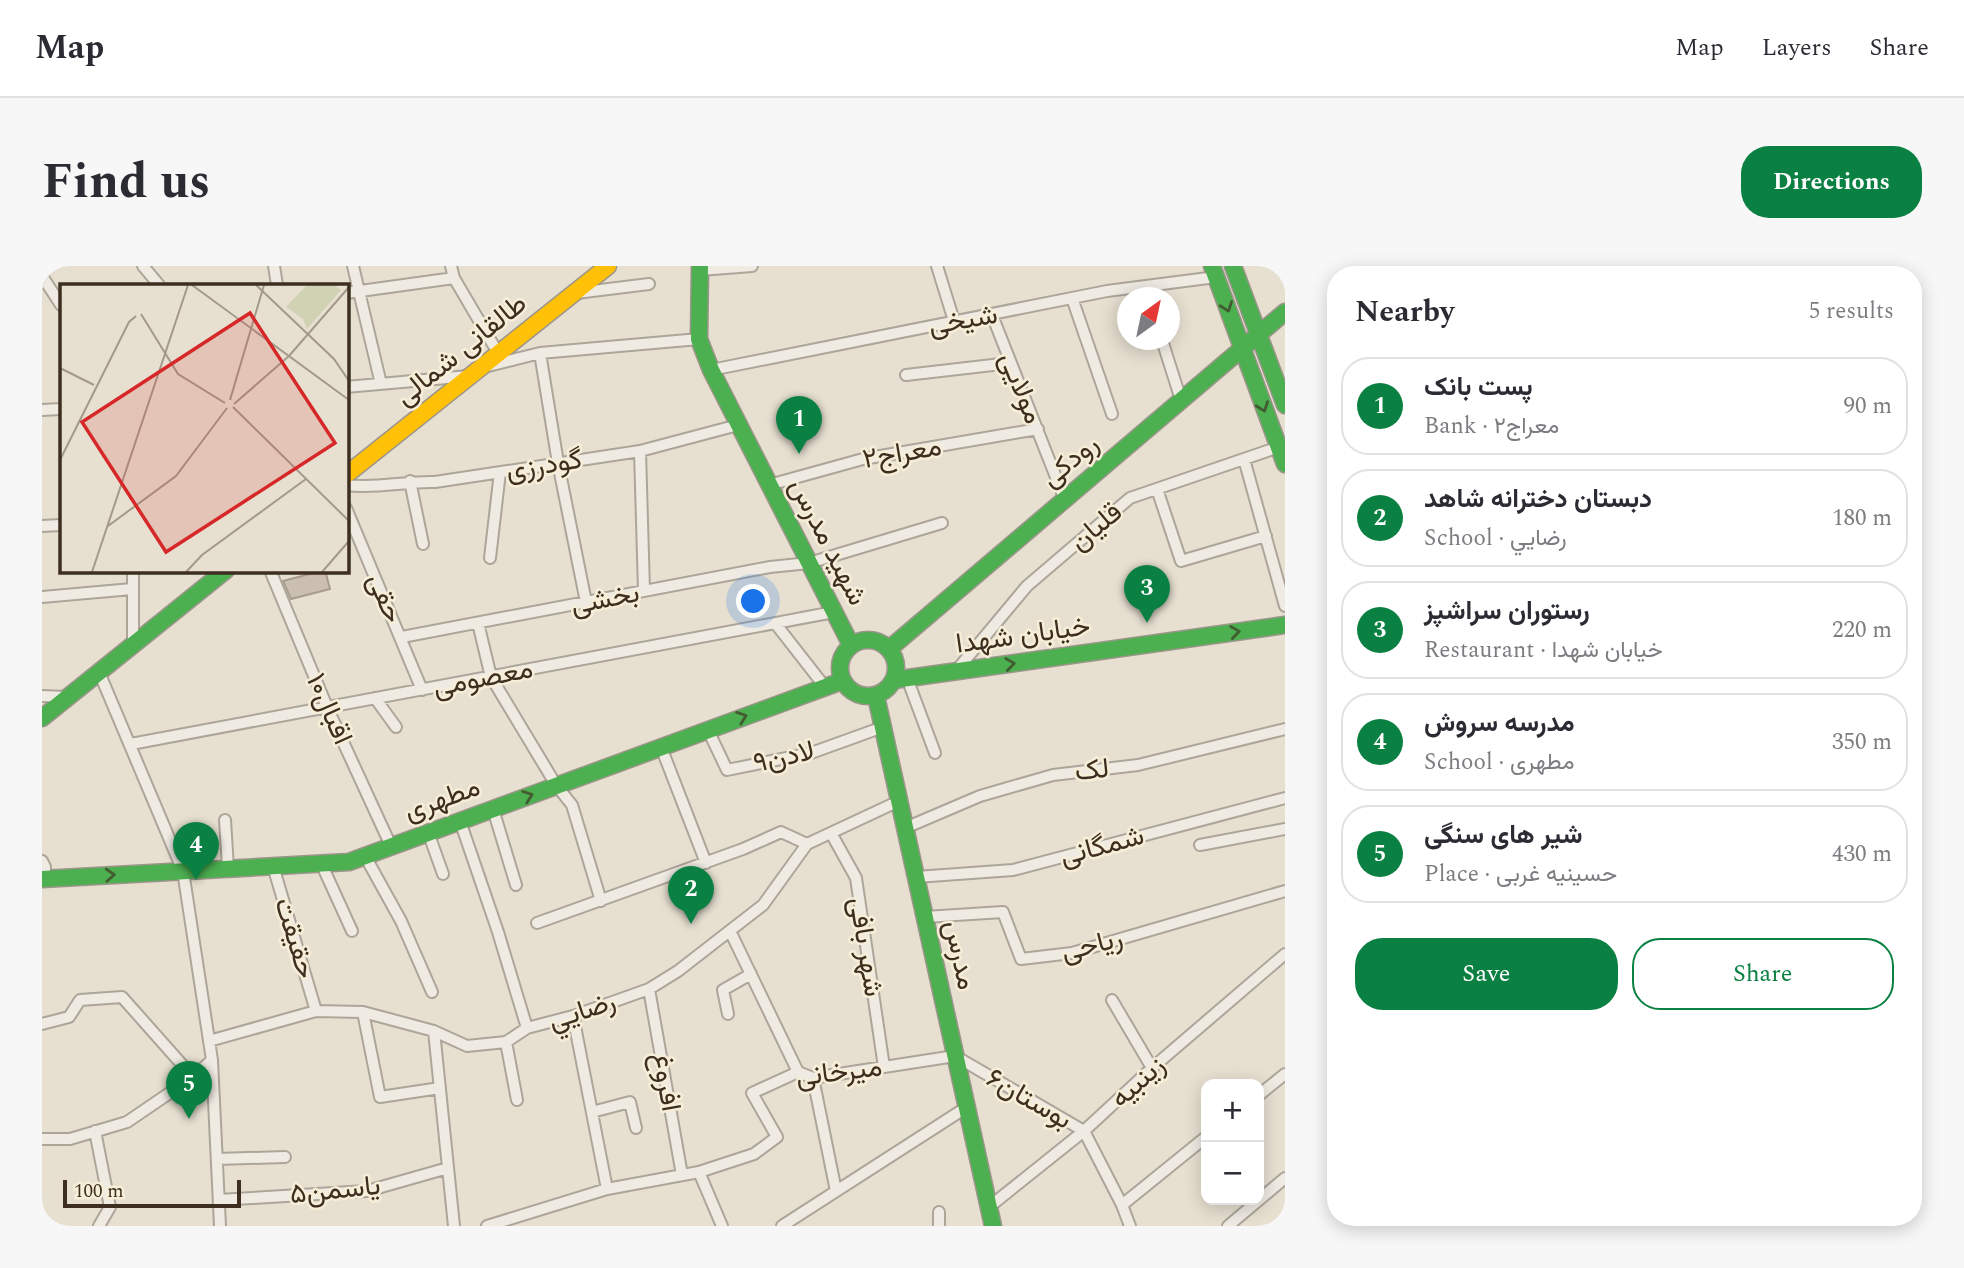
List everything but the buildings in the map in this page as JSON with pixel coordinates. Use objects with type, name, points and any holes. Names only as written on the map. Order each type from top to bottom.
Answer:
[{"type":"street","points":[[143,266],[158,284]]},
{"type":"street","points":[[274,266],[278,284]]},
{"type":"street","points":[[353,266],[381,384]]},
{"type":"street","points":[[451,266],[454,278],[498,353]]},
{"type":"street","name":"طالقانی شمالی","points":[[348,473],[608,266]]},
{"type":"street","points":[[700,268],[752,266]]},
{"type":"street","points":[[937,266],[954,321]]},
{"type":"street","points":[[1233,266],[1285,405]]},
{"type":"street","name":"شهید مدرس","points":[[700,268],[699,339],[711,370],[851,645]]},
{"type":"street","points":[[1214,271],[1285,464]]},
{"type":"street","name":"شیخی","points":[[1163,287],[1214,271]]},
{"type":"street","points":[[42,276],[60,303]]},
{"type":"street","points":[[348,293],[454,278]]},
{"type":"street","points":[[573,294],[649,284]]},
{"type":"street","name":"شیخی","points":[[711,370],[1072,298],[1117,294]]},
{"type":"street","points":[[1072,298],[1112,414]]},
{"type":"street","name":"رودکی","points":[[889,649],[1285,312]]},
{"type":"street","name":"مولایی","points":[[992,315],[1065,500]]},
{"type":"street","points":[[348,387],[475,372],[540,353],[699,339]]},
{"type":"street","points":[[1165,350],[1181,400]]},
{"type":"street","points":[[540,353],[558,463],[586,602]]},
{"type":"street","points":[[906,375],[1010,363]]},
{"type":"street","points":[[42,410],[60,409]]},
{"type":"street","name":"گودرزی","points":[[348,485],[365,487],[410,481],[435,482],[640,451],[738,425]]},
{"type":"street","name":"معراج۲","points":[[769,485],[863,459],[1038,429]]},
{"type":"street","name":"قلیان","points":[[956,671],[1027,586],[1130,498],[1279,447]]},
{"type":"street","points":[[640,451],[644,591]]},
{"type":"street","points":[[1244,459],[1285,606]]},
{"type":"street","points":[[491,558],[500,472]]},
{"type":"street","points":[[410,481],[423,544]]},
{"type":"street","points":[[1157,489],[1181,561],[1266,536]]},
{"type":"street","name":"حقی","points":[[348,513],[422,690]]},
{"type":"street","name":"بخشی","points":[[402,637],[770,567],[809,563],[942,523]]},
{"type":"street","points":[[42,526],[60,525]]},
{"type":"street","points":[[133,572],[133,645]]},
{"type":"street","points":[[42,718],[224,572]]},
{"type":"street","name":"اقبال۱۰","points":[[271,572],[327,708],[391,846]]},
{"type":"street","points":[[42,597],[132,589]]},
{"type":"street","name":"معصومی","points":[[131,744],[834,612]]},
{"type":"street","points":[[478,623],[491,677],[556,785],[572,806],[601,901]]},
{"type":"street","points":[[775,623],[825,687]]},
{"type":"street","name":"خیابان شهدا","points":[[900,679],[1285,625]]},
{"type":"street","points":[[900,679],[876,696],[860,696],[852,693],[842,681],[839,673],[841,657],[851,645],[866,640],[875,641],[889,649],[900,679],[935,752]]},
{"type":"street","points":[[99,672],[183,871],[212,1060],[220,1226]]},
{"type":"street","name":"مطهری","points":[[44,879],[349,862],[842,681]]},
{"type":"street","points":[[42,696],[69,697]]},
{"type":"street","name":"مدرس","points":[[876,696],[993,1226]]},
{"type":"street","points":[[374,698],[396,727]]},
{"type":"street","name":"لادن۹","points":[[708,730],[727,770],[811,753],[883,727]]},
{"type":"street","name":"لک","points":[[905,828],[980,796],[1053,775],[1138,765],[1285,729]]},
{"type":"street","points":[[661,747],[706,863]]},
{"type":"street","name":"شمگانی","points":[[916,877],[1013,870],[1285,798]]},
{"type":"street","name":"رضایي","points":[[209,1041],[316,1011],[363,1012],[434,1031],[467,1046],[506,1042],[527,1028],[573,1016],[649,989],[678,971],[763,905],[807,845],[899,801]]},
{"type":"street","points":[[494,808],[516,885]]},
{"type":"street","points":[[225,820],[228,868]]},
{"type":"street","points":[[460,821],[527,1028]]},
{"type":"street","points":[[1200,845],[1285,829]]},
{"type":"street","points":[[428,832],[443,874]]},
{"type":"street","points":[[537,923],[706,863],[781,832],[807,845]]},
{"type":"street","name":"شهر بافی","points":[[831,833],[856,878],[884,1067]]},
{"type":"street","points":[[365,856],[401,921],[432,992]]},
{"type":"street","points":[[42,861],[44,879]]},
{"type":"street","points":[[321,863],[352,931]]},
{"type":"street","name":"حقیقت","points":[[273,866],[316,1011]]},
{"type":"street","name":"ریاحی","points":[[925,917],[1003,912],[1021,959],[1072,953],[1285,891]]},
{"type":"street","points":[[730,931],[798,1072]]},
{"type":"street","name":"زینبیه","points":[[989,1206],[1084,1131],[1152,1068],[1285,954]]},
{"type":"street","points":[[729,1014],[723,990],[751,974]]},
{"type":"street","name":"افروغ","points":[[649,989],[682,1175]]},
{"type":"street","points":[[42,1024],[69,1017],[79,1000],[122,997],[194,1077]]},
{"type":"street","points":[[1112,1000],[1152,1068]]},
{"type":"street","points":[[363,1012],[380,1097],[440,1088]]},
{"type":"street","points":[[573,1016],[607,1189]]},
{"type":"street","points":[[434,1031],[454,1226]]},
{"type":"street","points":[[506,1042],[517,1100]]},
{"type":"street","name":"میرخانی","points":[[699,1172],[754,1154],[777,1137],[752,1093],[798,1072],[813,1078],[955,1056]]},
{"type":"street","name":"بوستان۶","points":[[955,1056],[1084,1131],[1130,1226]]},
{"type":"street","points":[[42,1139],[70,1139],[127,1122],[194,1077],[212,1060]]},
{"type":"street","points":[[1264,1091],[1285,1074]]},
{"type":"street","points":[[813,1078],[836,1191]]},
{"type":"street","points":[[592,1112],[630,1102],[636,1128]]},
{"type":"street","points":[[782,1226],[967,1107]]},
{"type":"street","points":[[95,1131],[110,1207],[99,1226]]},
{"type":"street","points":[[1122,1205],[1201,1141]]},
{"type":"street","points":[[217,1159],[285,1157]]},
{"type":"street","name":"یاسمن۵","points":[[219,1200],[367,1191],[448,1168]]},
{"type":"street","points":[[486,1226],[607,1189],[699,1172],[722,1226]]},
{"type":"street","points":[[1228,1226],[1285,1178]]},
{"type":"street","points":[[939,1212],[939,1226]]},
{"type":"traffic: fast","points":[[700,266],[699,339],[711,370],[851,645]]},
{"type":"traffic: fast","points":[[1212,266],[1285,464]]},
{"type":"traffic: fast","points":[[1233,266],[1285,405]]},
{"type":"traffic: fast","points":[[889,649],[1285,312]]},
{"type":"traffic: fast","points":[[42,718],[224,572]]},
{"type":"traffic: fast","points":[[894,680],[1285,625]]},
{"type":"traffic: fast","points":[[862,640],[874,640],[884,644],[892,652],[896,668],[892,684],[884,692],[874,696],[862,696],[852,692],[844,684],[840,674],[840,662],[844,652],[852,644],[862,640]]},
{"type":"traffic: fast","points":[[42,879],[349,862],[842,681]]},
{"type":"traffic: fast","points":[[876,696],[993,1226]]},
{"type":"traffic: slow","points":[[348,473],[608,266]]},
{"type":"place","name":"پست بانک","points":[[799,454]]},
{"type":"place","name":"رستوران سراشپز","points":[[1147,623]]},
{"type":"place","name":"مدرسه سروش","points":[[196,880]]},
{"type":"place","name":"دبستان دخترانه شاهد","points":[[691,924]]},
{"type":"place","name":"شیر های سنگی","points":[[189,1119]]}]
